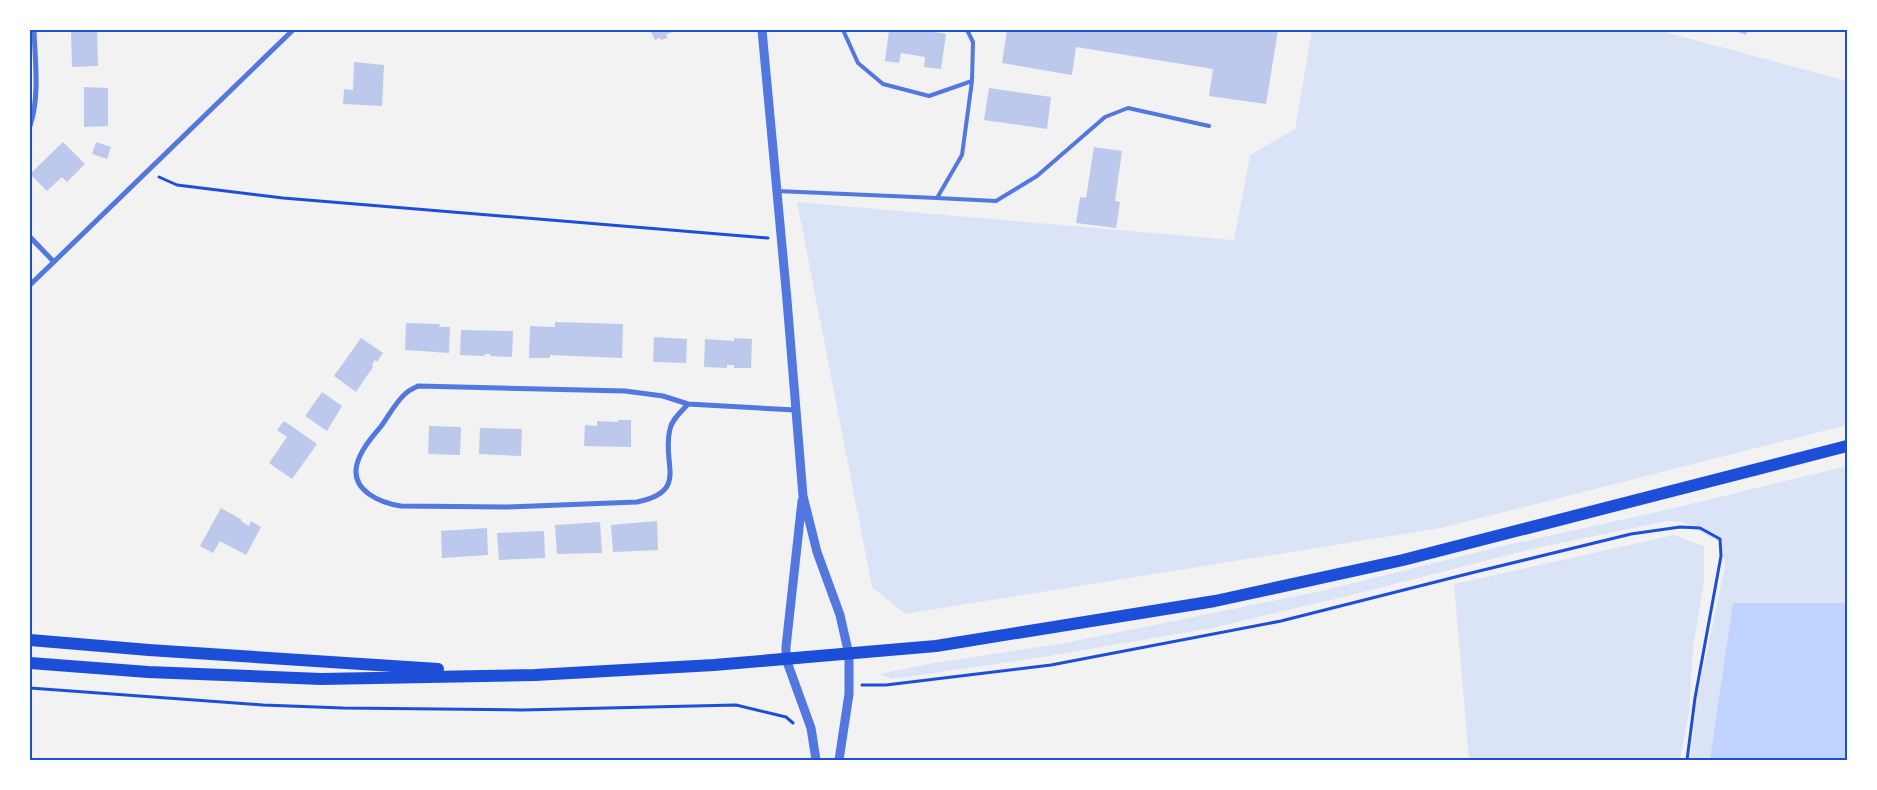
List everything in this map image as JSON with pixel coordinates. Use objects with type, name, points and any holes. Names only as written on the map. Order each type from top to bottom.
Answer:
[{"type":"main road","points":[[30,662],[148,672],[321,679],[535,675],[714,666],[936,646],[1215,601],[1403,560],[1847,446]]},
{"type":"main road","points":[[30,640],[149,650],[535,675]]},
{"type":"street","points":[[30,126],[33,118],[35,92],[34,30]]},
{"type":"street","points":[[30,285],[293,30]]},
{"type":"street","points":[[762,30],[803,496],[817,552],[840,615],[850,654],[849,685],[839,760]]},
{"type":"street","points":[[30,237],[54,262]]},
{"type":"street","points":[[30,275],[35,280]]},
{"type":"street","points":[[688,404],[670,427],[668,439],[671,470],[663,492],[654,498],[637,502],[506,507],[402,506],[386,503],[370,496],[356,474],[357,463],[366,446],[405,393],[418,386],[625,391],[663,396],[688,404],[795,410]]},
{"type":"street","points":[[803,496],[786,659],[810,728],[816,760]]},
{"type":"lane","points":[[844,30],[858,63],[883,84],[929,96],[972,80]]},
{"type":"lane","points":[[937,198],[962,155],[972,80],[973,42],[967,30]]},
{"type":"lane","points":[[777,191],[996,201],[1036,176],[1105,117],[1128,108],[1209,126]]},
{"type":"path","points":[[147,171],[176,185],[283,198],[781,239]]},
{"type":"path","points":[[849,685],[886,685],[1051,665],[1281,621],[1631,534],[1680,527],[1700,528],[1720,539],[1721,556],[1695,698],[1687,760]]},
{"type":"path","points":[[30,688],[263,706],[343,708],[522,710],[736,705],[786,717],[813,739]]},
{"type":"shaded area","points":[[1312,30],[1658,30],[1847,81],[1847,425],[1441,528],[905,614],[872,587],[797,202],[1234,240],[1250,155],[1295,129]]},
{"type":"shaded area","points":[[1847,466],[1847,760],[1690,760],[1697,698],[1725,566],[1721,543],[1682,522],[1667,521],[1532,549],[1212,628],[1037,658],[892,679],[880,674],[934,663],[1065,643],[1317,592],[1507,545],[1666,510]]},
{"type":"shaded area","points":[[1674,535],[1704,546],[1704,583],[1693,648],[1689,713],[1680,760],[1469,760],[1454,584]]},
{"type":"water","points":[[1733,603],[1847,603],[1847,760],[1710,760]]},
{"type":"building","points":[[71,30],[97,30],[98,66],[72,67]]},
{"type":"building","points":[[650,30],[676,30],[666,35],[668,38],[655,40]]},
{"type":"building","points":[[889,30],[922,30],[946,34],[941,69],[924,67],[925,57],[901,53],[899,63],[885,61]]},
{"type":"building","points":[[1007,30],[1278,30],[1266,104],[1209,96],[1213,69],[1076,47],[1072,75],[1002,63]]},
{"type":"building","points":[[1732,30],[1748,30],[1746,35]]},
{"type":"building","points":[[354,62],[384,65],[382,106],[343,104],[344,89],[353,90]]},
{"type":"building","points":[[84,87],[108,88],[108,126],[84,127]]},
{"type":"building","points":[[989,88],[1051,97],[1047,129],[984,120]]},
{"type":"building","points":[[63,142],[85,164],[67,182],[62,177],[47,191],[30,174]]},
{"type":"building","points":[[96,142],[111,147],[107,159],[92,154]]},
{"type":"building","points":[[1094,147],[1122,151],[1115,201],[1120,202],[1116,228],[1076,223],[1080,197],[1086,198]]},
{"type":"building","points":[[555,322],[623,324],[622,358],[550,355],[550,358],[529,358],[530,326],[555,327]]},
{"type":"building","points":[[406,323],[440,324],[439,327],[450,327],[449,353],[405,350]]},
{"type":"building","points":[[461,330],[513,331],[512,357],[490,356],[491,354],[485,354],[484,356],[460,355]]},
{"type":"building","points":[[654,337],[687,339],[686,363],[653,362]]},
{"type":"building","points":[[361,338],[383,353],[377,362],[375,360],[372,365],[373,367],[356,392],[334,376]]},
{"type":"building","points":[[734,338],[752,339],[751,368],[734,368],[734,365],[727,365],[727,368],[704,367],[705,339],[734,341]]},
{"type":"building","points":[[322,392],[342,406],[327,431],[305,416]]},
{"type":"building","points":[[618,420],[631,420],[631,447],[584,446],[585,425],[597,426],[597,421],[618,422]]},
{"type":"building","points":[[284,421],[317,444],[292,479],[269,463],[287,437],[277,430]]},
{"type":"building","points":[[429,426],[461,427],[460,455],[428,454]]},
{"type":"building","points":[[480,428],[522,429],[521,456],[479,454]]},
{"type":"building","points":[[221,508],[249,526],[251,521],[261,527],[246,555],[220,541],[213,553],[200,546]]},
{"type":"building","points":[[657,521],[658,550],[613,552],[611,525]]},
{"type":"building","points":[[600,522],[602,553],[557,554],[555,525]]},
{"type":"building","points":[[487,528],[488,555],[442,558],[441,531]]},
{"type":"building","points":[[544,531],[545,558],[499,560],[497,533]]}]
